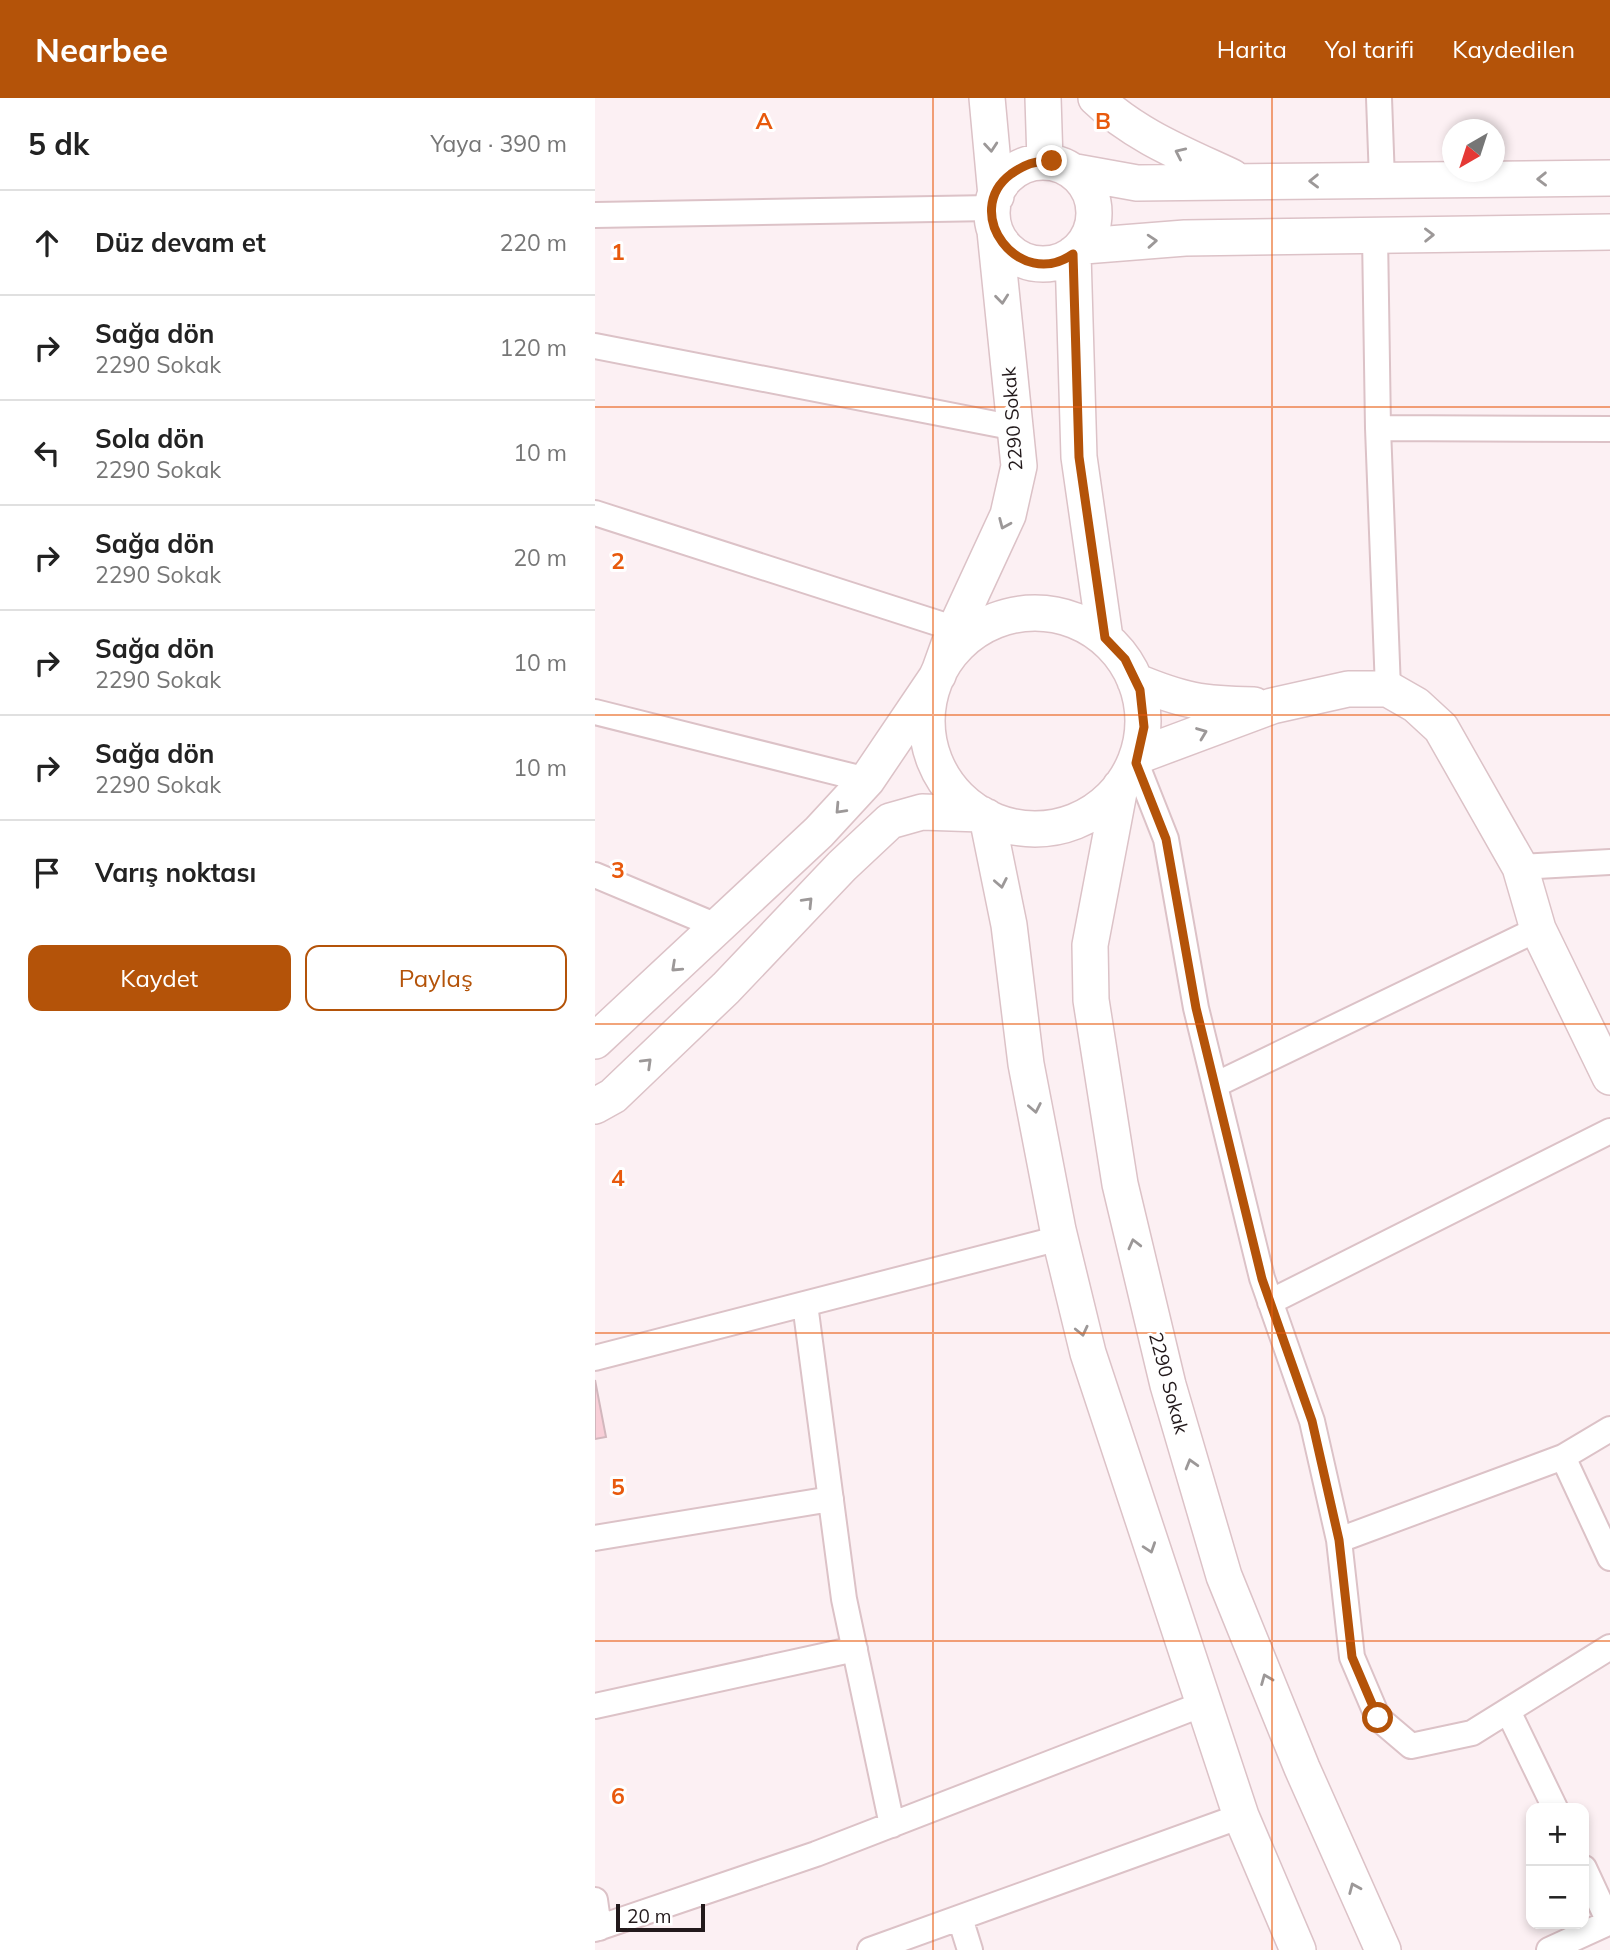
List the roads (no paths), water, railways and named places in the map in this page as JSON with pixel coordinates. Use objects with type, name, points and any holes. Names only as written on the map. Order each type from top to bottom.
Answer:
[{"type":"main road","name":"2290 Sokak","points":[[987,98],[994,212],[1019,466],[1008,515],[931,690],[927,725],[934,759],[953,791],[984,816],[1016,828],[1053,828],[1087,817],[1131,768]]},
{"type":"main road","points":[[1043,98],[1061,167],[1092,194],[1095,221],[1079,250],[1062,262],[1036,264],[1011,253],[994,212],[1003,180],[1025,164],[1061,167],[1137,183],[1610,178]]},
{"type":"main road","points":[[1096,98],[1113,115],[1164,146],[1242,182]]},
{"type":"main road","points":[[1079,250],[1185,239],[1610,232]]},
{"type":"main road","points":[[1079,250],[1079,457],[1105,638]]},
{"type":"main road","name":"2290 Sokak","points":[[937,676],[945,659],[970,634],[1000,617],[1035,612],[1069,618],[1105,638],[1125,659],[1135,681],[1144,727],[1131,768],[1090,945],[1090,1000],[1120,1184],[1168,1385],[1224,1576],[1319,1806],[1383,1950]]},
{"type":"main road","points":[[595,1041],[819,832],[867,780],[937,676]]},
{"type":"main road","points":[[1135,681],[1174,697],[1202,704],[1272,706]]},
{"type":"main road","points":[[1131,768],[1272,706],[1348,690],[1388,689],[1416,705],[1441,728],[1520,867],[1538,929],[1610,1077]]},
{"type":"main road","points":[[595,1106],[613,1096],[726,988],[842,866],[890,821],[922,812],[984,816],[1009,925],[1026,1064],[1060,1238],[1088,1353],[1241,1816],[1298,1950]]},
{"type":"street","points":[[1379,98],[1382,180]]},
{"type":"street","points":[[595,215],[994,212]]},
{"type":"street","points":[[1375,235],[1378,428],[1388,689]]},
{"type":"street","points":[[595,346],[1016,428]]},
{"type":"street","points":[[1378,428],[1610,429]]},
{"type":"street","points":[[595,513],[956,629]]},
{"type":"street","points":[[595,712],[867,780]]},
{"type":"street","points":[[1131,768],[1166,839],[1196,1008],[1215,1085],[1270,1302],[1312,1421],[1339,1540],[1352,1657],[1378,1718],[1411,1746],[1472,1732],[1610,1647]]},
{"type":"street","points":[[1520,867],[1610,862]]},
{"type":"street","points":[[595,875],[719,927]]},
{"type":"street","points":[[1215,1085],[1538,929]]},
{"type":"street","points":[[1270,1302],[1610,1130]]},
{"type":"street","points":[[595,1358],[1060,1238]]},
{"type":"street","points":[[805,1304],[844,1599],[892,1825]]},
{"type":"street","points":[[1339,1540],[1563,1457],[1610,1429]]},
{"type":"street","points":[[1563,1457],[1610,1558]]},
{"type":"street","points":[[595,1538],[831,1499]]},
{"type":"street","points":[[595,1706],[855,1649]]},
{"type":"street","points":[[595,1900],[597,1928],[892,1825],[1203,1704]]},
{"type":"street","points":[[1508,1711],[1553,1803]]},
{"type":"street","points":[[870,1950],[1241,1816]]},
{"type":"street","points":[[1549,1950],[1610,1922],[1589,1878]]},
{"type":"street","points":[[960,1918],[970,1950]]}]
